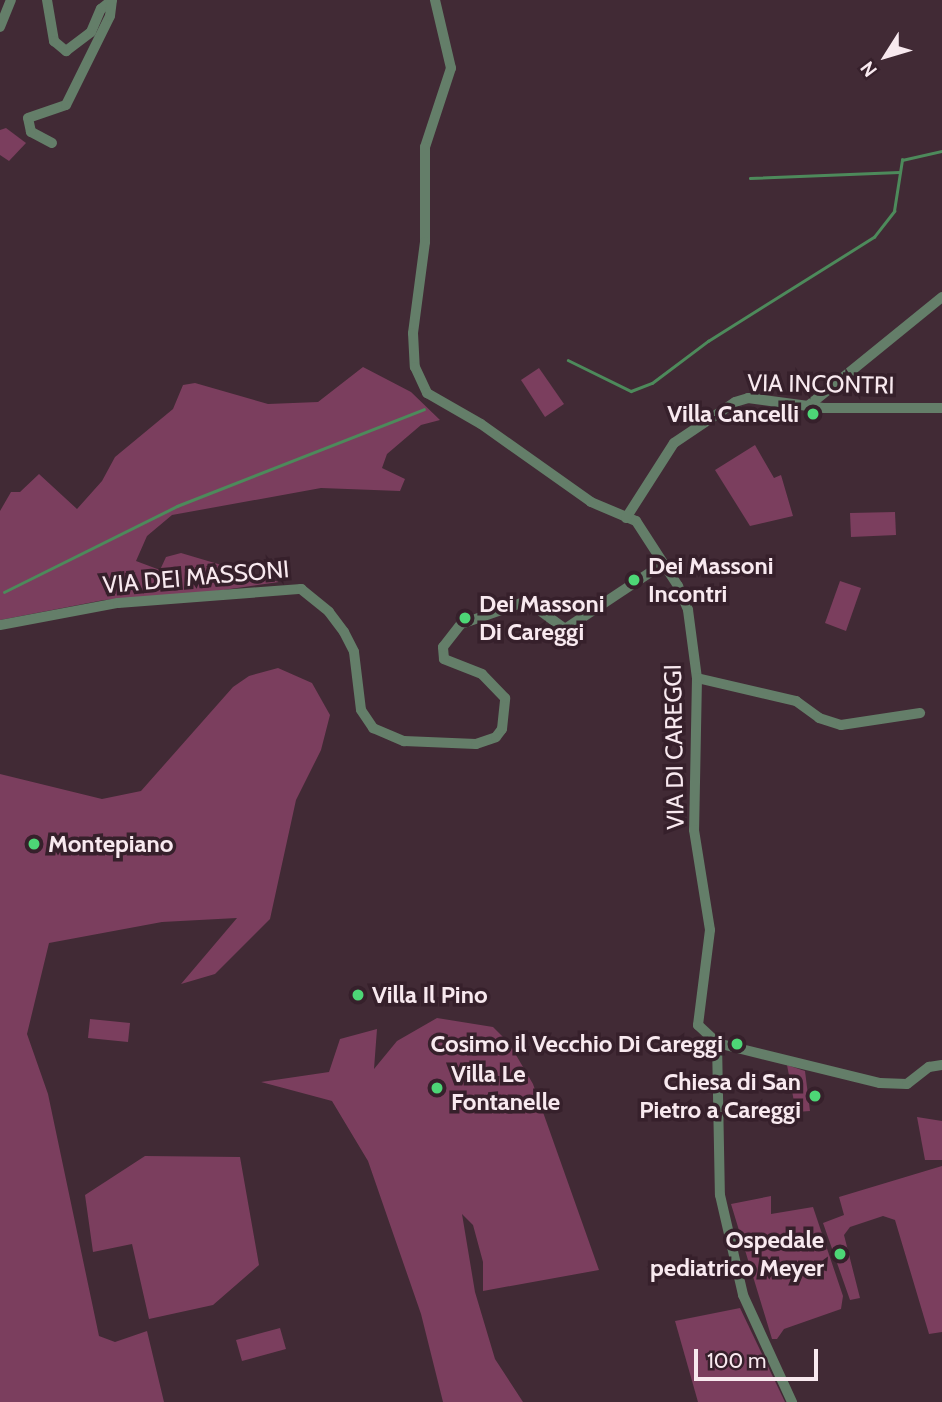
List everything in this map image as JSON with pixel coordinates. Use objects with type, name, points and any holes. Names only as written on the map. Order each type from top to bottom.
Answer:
[{"type":"street","points":[[0,27],[11,0]]},
{"type":"street","points":[[47,0],[54,41],[66,51],[91,32],[101,9],[112,0]]},
{"type":"street","points":[[52,143],[31,132],[28,118],[66,105],[110,16],[112,0]]},
{"type":"street","name":"VIA DI CAREGGI","points":[[435,0],[451,68],[429,127],[423,162],[424,261],[412,343],[418,381],[427,393],[481,424],[591,502],[626,518],[646,533],[688,610],[697,678],[694,830],[709,930],[696,1014],[703,1033],[717,1043]]},
{"type":"street","points":[[808,406],[942,297]]},
{"type":"street","name":"VIA INCONTRI","points":[[626,518],[674,443],[735,402],[748,398],[808,406],[942,408]]},
{"type":"street","name":"VIA DEI MASSONI","points":[[0,625],[118,603],[301,589],[323,605],[344,632],[354,652],[361,710],[373,728],[404,741],[476,744],[496,737],[502,729],[505,698],[482,674],[444,659],[443,647],[461,624],[527,601],[565,629],[663,564]]},
{"type":"street","points":[[697,678],[796,701],[819,718],[841,725],[920,713]]},
{"type":"street","points":[[792,1402],[743,1295],[720,1195],[717,1043],[880,1083],[907,1084],[929,1067],[942,1065]]},
{"type":"shaded area","points":[[6,128],[26,143],[9,161],[0,155],[0,130]]},
{"type":"shaded area","points":[[363,367],[411,392],[440,420],[421,425],[387,454],[382,468],[405,479],[400,491],[321,488],[172,515],[147,536],[136,561],[160,570],[166,557],[181,553],[279,582],[189,595],[104,600],[0,620],[0,511],[11,492],[20,492],[39,474],[77,509],[102,481],[115,457],[173,409],[183,385],[195,383],[268,404],[318,402]]},
{"type":"shaded area","points":[[539,368],[564,404],[545,417],[521,380]]},
{"type":"shaded area","points":[[755,445],[774,478],[781,475],[793,516],[750,526],[715,470]]},
{"type":"shaded area","points":[[895,512],[896,535],[851,537],[850,513]]},
{"type":"shaded area","points":[[840,581],[861,588],[846,631],[825,623]]},
{"type":"shaded area","points":[[278,668],[312,683],[330,715],[321,750],[296,800],[270,919],[215,974],[181,984],[237,918],[162,922],[49,943],[27,1034],[48,1094],[99,1336],[115,1342],[147,1331],[164,1402],[0,1402],[0,774],[102,799],[141,791],[233,687],[249,676]]},
{"type":"shaded area","points":[[437,1018],[493,1027],[509,1043],[533,1084],[599,1270],[483,1291],[483,1262],[473,1225],[462,1214],[475,1292],[495,1359],[523,1402],[443,1402],[421,1314],[368,1161],[332,1101],[261,1082],[329,1072],[340,1039],[377,1029],[374,1069],[397,1041]]},
{"type":"shaded area","points":[[90,1019],[130,1023],[128,1042],[88,1038]]},
{"type":"shaded area","points":[[787,1065],[805,1071],[810,1111],[796,1112]]},
{"type":"shaded area","points":[[917,1117],[942,1121],[942,1160],[925,1160]]},
{"type":"shaded area","points":[[145,1156],[240,1157],[259,1265],[213,1305],[149,1319],[132,1244],[93,1252],[85,1195]]},
{"type":"shaded area","points":[[942,1166],[942,1332],[929,1334],[895,1220],[883,1216],[850,1227],[844,1235],[860,1298],[850,1300],[823,1223],[844,1215],[839,1197]]},
{"type":"shaded area","points":[[771,1196],[771,1214],[813,1207],[843,1296],[841,1309],[784,1329],[777,1339],[772,1339],[731,1204]]},
{"type":"shaded area","points":[[740,1308],[785,1402],[698,1402],[675,1321]]},
{"type":"shaded area","points":[[280,1328],[286,1349],[242,1361],[236,1340]]},
{"type":"waterway","points":[[568,360],[631,391],[652,383],[708,341],[874,237],[894,211],[902,160],[942,151]]},
{"type":"waterway","points":[[750,178],[899,172]]},
{"type":"waterway","points":[[4,592],[177,506],[424,409]]},
{"type":"place","name":"Villa Cancelli","points":[[813,414]]},
{"type":"place","name":"Dei Massoni Incontri","points":[[634,580]]},
{"type":"place","name":"Dei Massoni Di Careggi","points":[[465,618]]},
{"type":"place","name":"Montepiano","points":[[34,844]]},
{"type":"place","name":"Villa Il Pino","points":[[358,995]]},
{"type":"place","name":"Cosimo il Vecchio Di Careggi","points":[[737,1044]]},
{"type":"place","name":"Villa Le Fontanelle","points":[[437,1088]]},
{"type":"place","name":"Chiesa di San Pietro a Careggi","points":[[815,1096]]},
{"type":"place","name":"Ospedale pediatrico Meyer","points":[[840,1254]]}]
